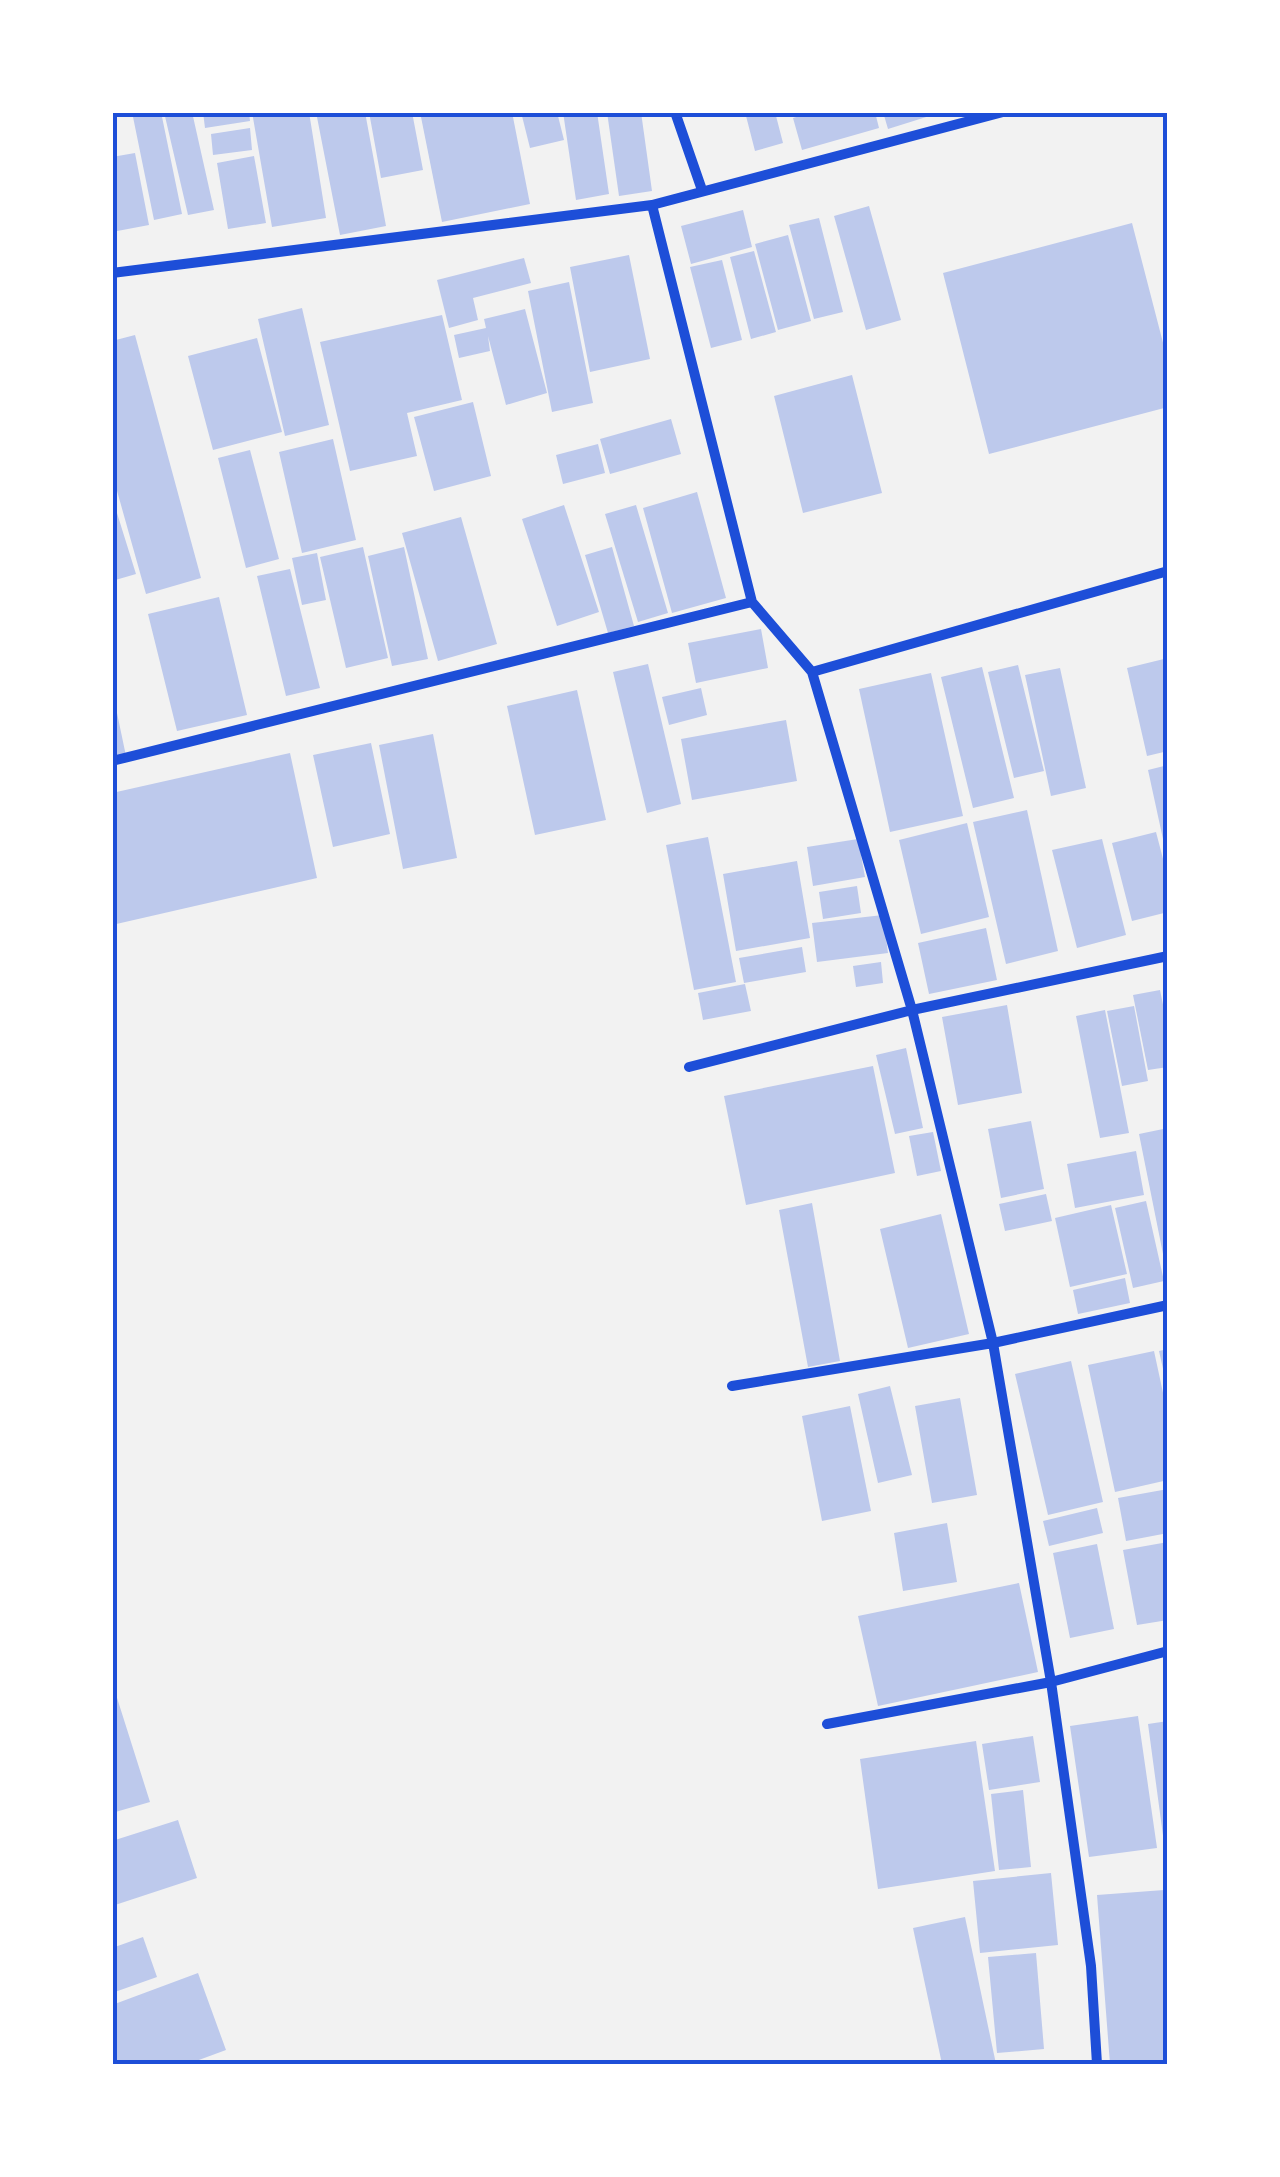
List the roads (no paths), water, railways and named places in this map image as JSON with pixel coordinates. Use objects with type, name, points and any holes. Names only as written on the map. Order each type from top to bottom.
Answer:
[{"type":"street","points":[[674,112],[702,190]]},
{"type":"street","points":[[112,273],[652,205],[1003,112]]},
{"type":"street","points":[[652,205],[752,602],[812,672],[912,1010],[993,1343],[1051,1682],[1091,1966],[1097,2064]]},
{"type":"street","points":[[812,672],[1168,571]]},
{"type":"street","points":[[112,761],[752,602]]},
{"type":"street","points":[[688,1067],[912,1010],[1168,956]]},
{"type":"street","points":[[732,1386],[993,1343],[1168,1305]]},
{"type":"street","points":[[827,1724],[1051,1682],[1168,1651]]}]
